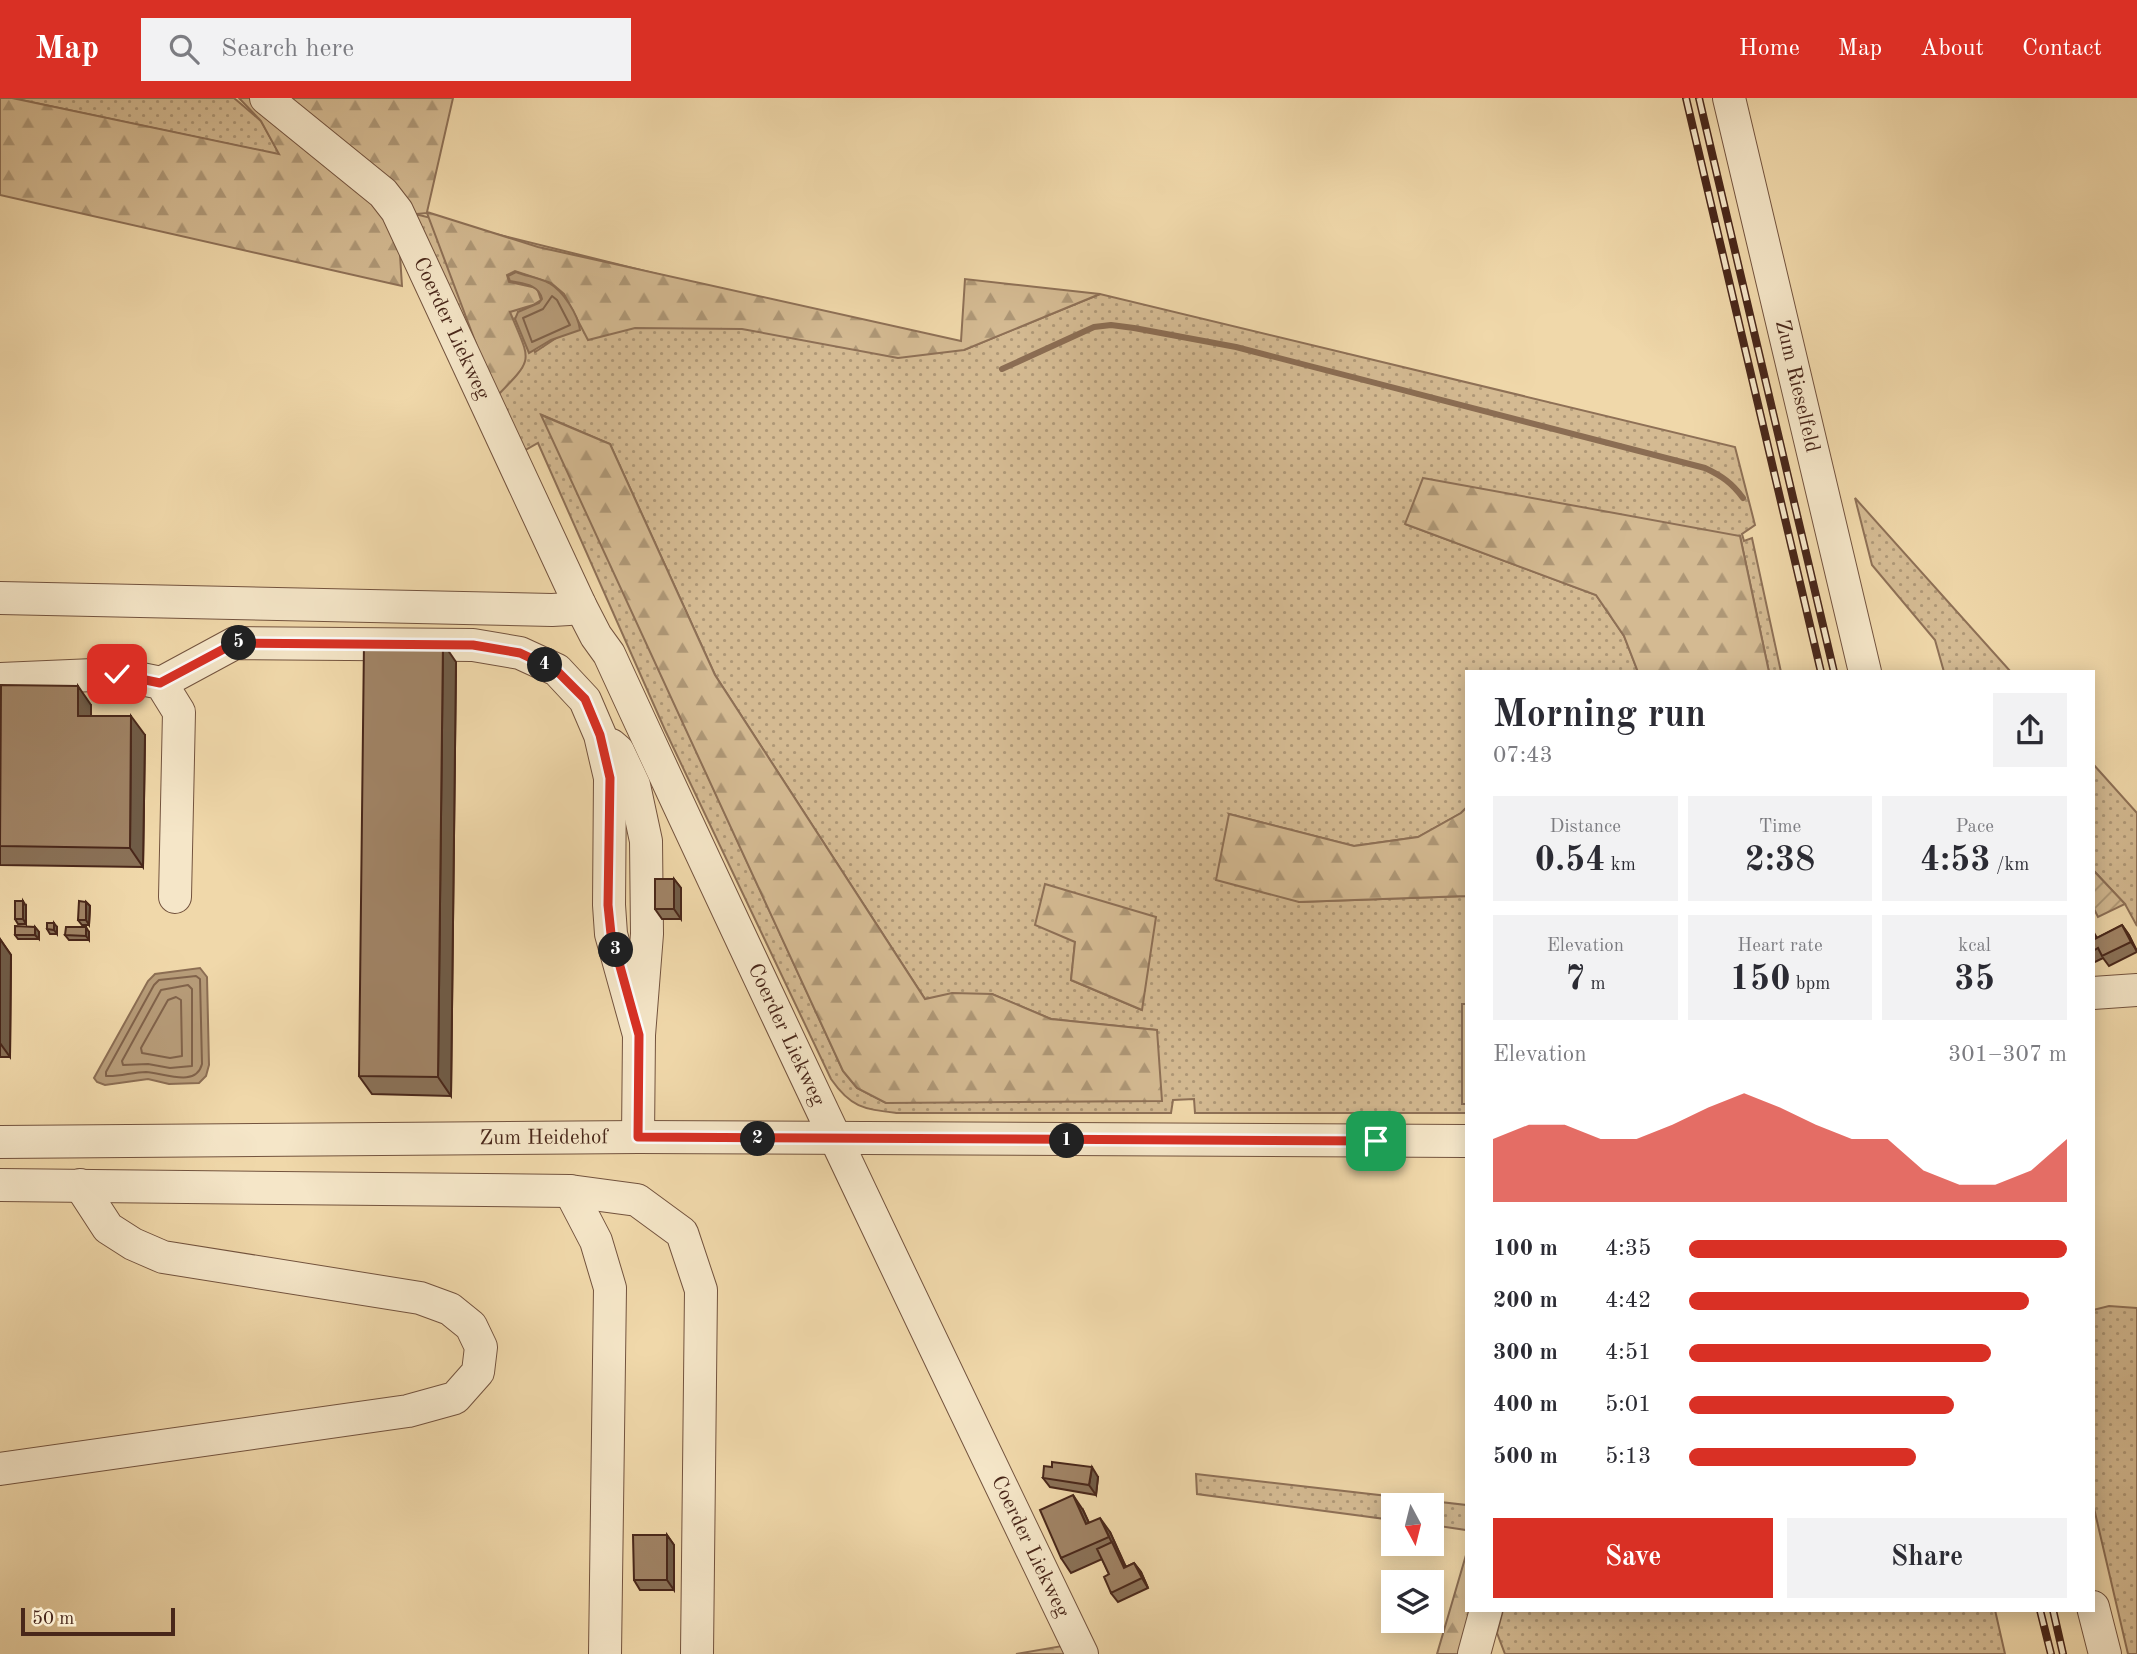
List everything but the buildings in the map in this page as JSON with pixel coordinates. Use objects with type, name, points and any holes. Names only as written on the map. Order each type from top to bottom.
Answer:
[{"type":"street","name":"Coerder Liekweg","points":[[265,98],[383,193],[397,211],[580,605],[609,654],[836,1140],[1082,1654]]},
{"type":"street","name":"Zum Rieselfeld","points":[[1729,98],[1865,670]]},
{"type":"street","points":[[0,598],[552,610],[580,605]]},
{"type":"street","points":[[0,679],[117,674],[160,683],[235,643],[473,645],[520,653],[556,670],[585,699],[600,735],[618,751],[634,785],[646,841],[647,934],[639,1035],[638,1137]]},
{"type":"street","points":[[160,683],[179,712],[175,897]]},
{"type":"street","points":[[2095,993],[2137,990]]},
{"type":"street","name":"Zum Heidehof","points":[[0,1142],[638,1137],[836,1140],[1465,1140]]},
{"type":"street","points":[[0,1185],[570,1191],[636,1200],[682,1233],[701,1290],[698,1654]]},
{"type":"street","points":[[0,1469],[408,1410],[455,1398],[478,1372],[481,1347],[471,1326],[450,1309],[420,1298],[163,1257],[133,1244],[108,1228],[80,1185]]},
{"type":"street","points":[[570,1191],[596,1241],[610,1288],[605,1654]]},
{"type":"street","points":[[1474,1654],[1485,1612]]},
{"type":"street","points":[[2094,1612],[2105,1654]]},
{"type":"green space","points":[[0,98],[12,98],[279,154],[261,121],[239,98],[453,98],[427,212],[538,247],[961,341],[965,279],[1100,294],[964,350],[898,358],[742,329],[635,328],[588,340],[564,294],[551,283],[515,271],[507,275],[509,282],[537,288],[541,300],[510,312],[526,359],[518,374],[496,397],[427,213],[406,215],[400,255],[402,286],[0,195]]},
{"type":"green space","points":[[12,98],[234,98],[261,121],[280,155]]},
{"type":"green space","points":[[415,214],[964,350],[1100,294],[1735,447],[1755,525],[1742,534],[1744,541],[1752,538],[1781,670],[1769,670],[1740,536],[1405,524],[1596,595],[1624,636],[1637,670],[1465,670],[1465,809],[1418,837],[1354,846],[1229,814],[1299,902],[1465,896],[1462,1104],[1465,1104],[1465,1113],[1195,1113],[1194,1099],[1173,1100],[1171,1113],[897,1113],[876,1110],[852,1101],[831,1079],[665,730],[538,443],[520,453]],"holes":[[[535,287],[579,323],[535,352],[518,312],[542,299],[541,293]],[[542,415],[610,444],[715,675],[925,999],[992,994],[1051,1019],[1156,1030],[886,1103],[857,1088],[843,1071]],[[1075,942],[1142,1010],[1071,980]]]},
{"type":"green space","points":[[541,415],[610,444],[715,675],[925,999],[952,993],[992,994],[1051,1019],[1157,1030],[1162,1101],[886,1103],[857,1088],[843,1071]]},
{"type":"green space","points":[[1423,478],[1740,536],[1769,670],[1637,670],[1624,636],[1596,595],[1405,524]]},
{"type":"green space","points":[[1855,498],[2009,670],[1943,670],[1935,640],[1872,565]]},
{"type":"green space","points":[[2095,766],[2137,813],[2137,926],[2125,904],[2095,872]]},
{"type":"green space","points":[[1465,809],[1465,896],[1299,902],[1216,880],[1229,814],[1354,846],[1418,837]]},
{"type":"green space","points":[[2095,872],[2125,904],[2098,917],[2095,911]]},
{"type":"green space","points":[[1045,884],[1156,917],[1142,1010],[1071,980],[1075,942],[1035,925]]},
{"type":"green space","points":[[1462,1004],[1465,1004],[1465,1104],[1462,1104]]},
{"type":"green space","points":[[2109,1306],[2137,1308],[2137,1654],[2128,1654],[2095,1513],[2095,1310]]},
{"type":"green space","points":[[1196,1474],[1381,1495],[1381,1518],[1197,1494]]},
{"type":"green space","points":[[1444,1502],[1465,1505],[1465,1530],[1444,1527]]},
{"type":"green space","points":[[1465,1558],[1465,1612],[1478,1612],[1466,1654],[1437,1654]]},
{"type":"green space","points":[[1502,1612],[1995,1612],[2005,1654],[1505,1654],[1497,1633]]},
{"type":"green space","points":[[1062,1646],[1066,1654],[1016,1654]]},
{"type":"water","points":[[516,272],[545,281],[554,287],[573,310],[580,330],[551,340],[529,353],[515,319],[518,312],[542,299],[538,290],[510,281],[508,276]]},
{"type":"water","points":[[200,968],[207,977],[209,1065],[206,1076],[199,1083],[169,1084],[148,1079],[105,1085],[97,1082],[94,1078],[148,981],[155,974]]},
{"type":"waterway","points":[[1002,369],[1094,327],[1111,325],[1134,328],[1236,347],[1705,468],[1726,480],[1743,498]]},
{"type":"railway","points":[[1686,98],[1821,670]]},
{"type":"railway","points":[[1699,98],[1834,670]]},
{"type":"railway","points":[[2040,1612],[2051,1654]]},
{"type":"railway","points":[[2053,1612],[2063,1654]]},
{"type":"route","points":[[117,674],[160,683],[235,643],[473,645],[520,653],[556,670],[585,699],[600,735],[610,778],[608,905],[611,934],[639,1035],[638,1137],[1376,1141]]}]
